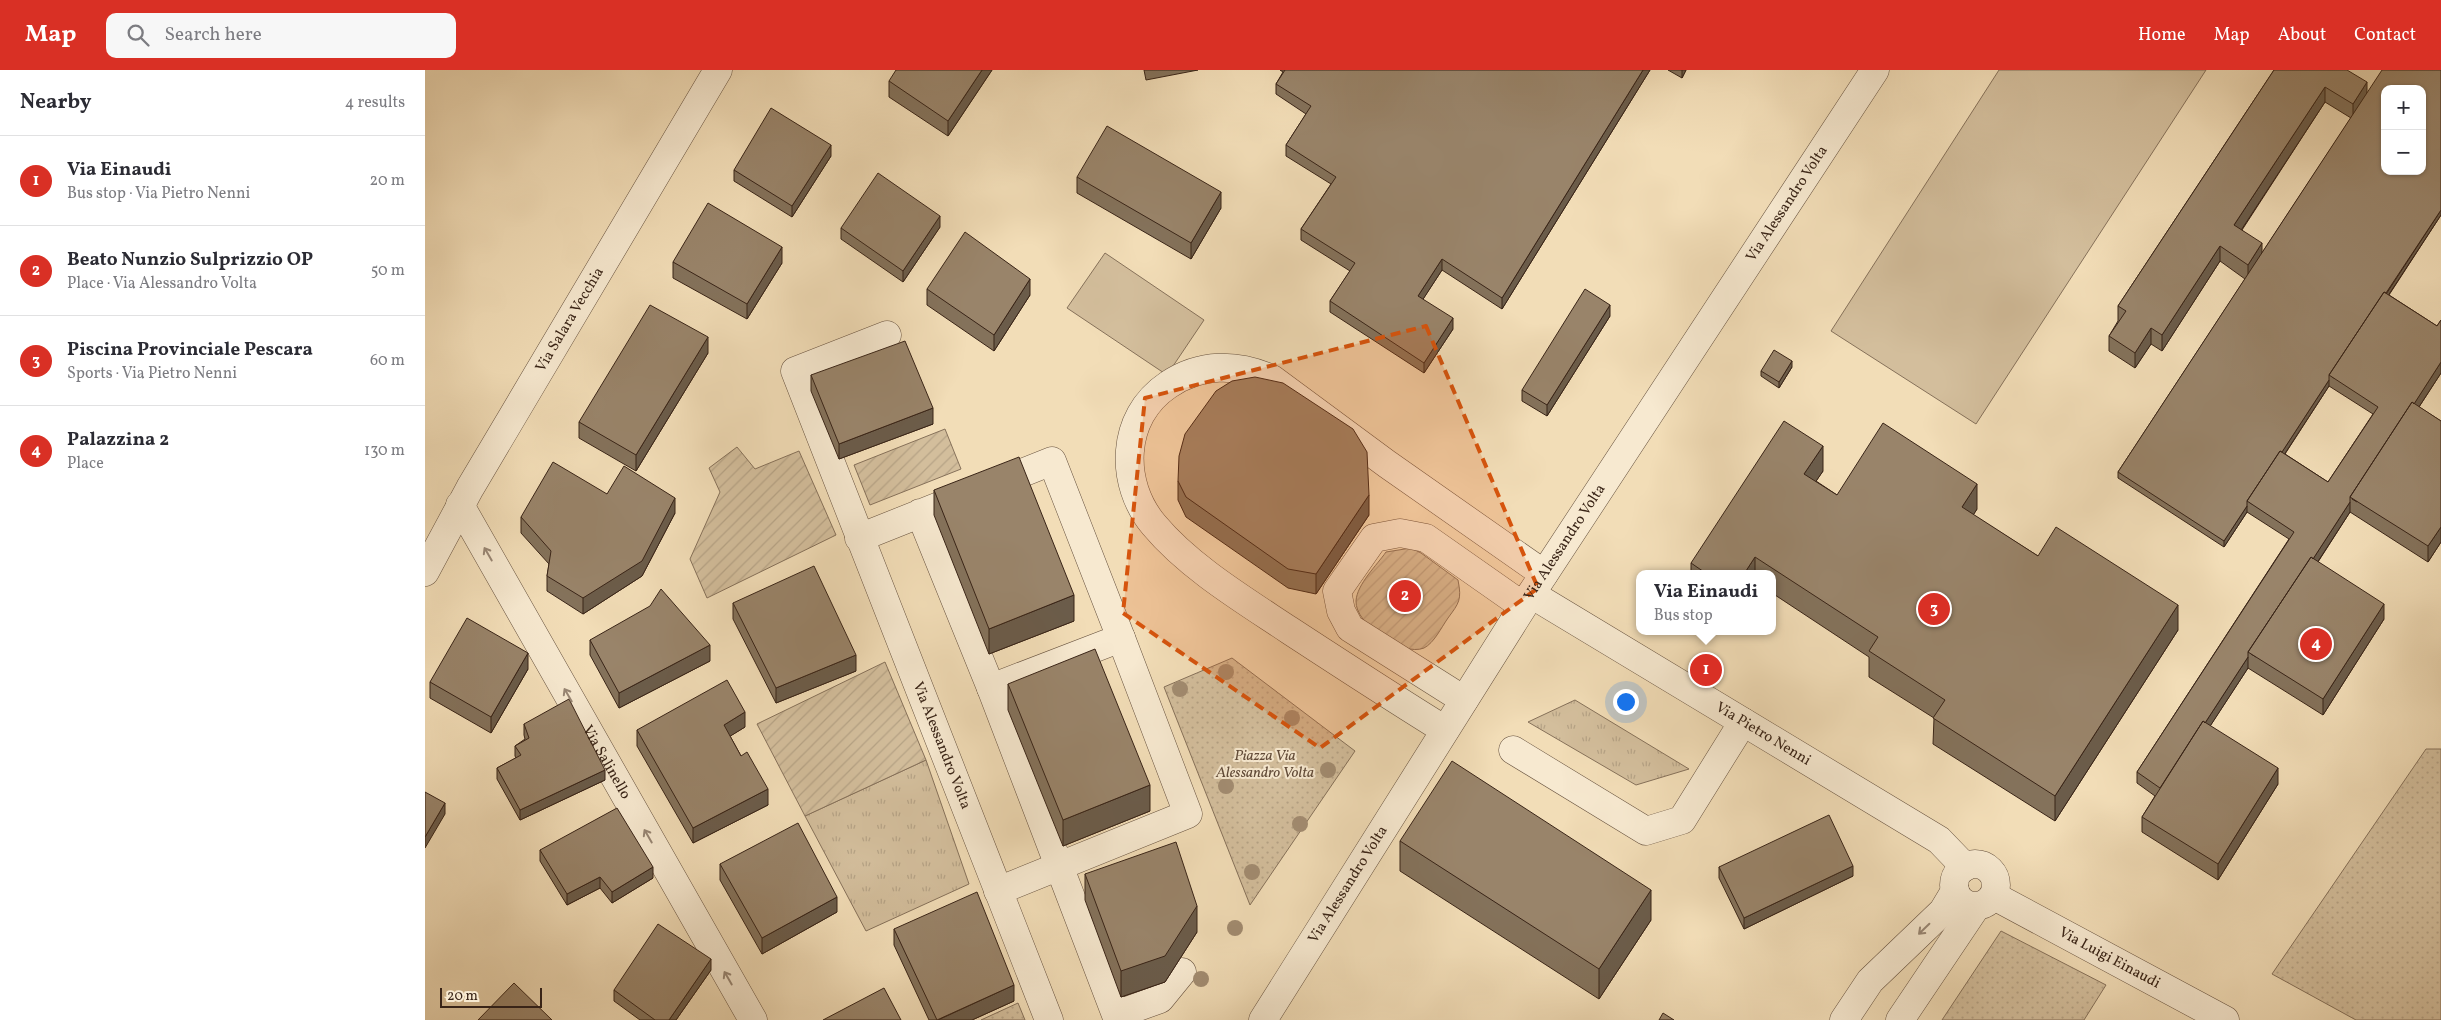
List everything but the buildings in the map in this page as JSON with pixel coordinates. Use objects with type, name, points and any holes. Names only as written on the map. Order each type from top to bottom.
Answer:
[{"type":"street","name":"Via Salara Vecchia","points":[[425,572],[460,506],[718,70]]},
{"type":"street","name":"Via Alessandro Volta","points":[[1263,1020],[1533,591],[1875,70]]},
{"type":"street","name":"Via Alessandro Volta","points":[[887,335],[795,371],[1049,1020]]},
{"type":"street","points":[[1445,730],[1221,586],[1154,525],[1134,491],[1129,456],[1136,424],[1147,404],[1165,386],[1183,375],[1204,368],[1234,367],[1272,379],[1387,464],[1533,591]]},
{"type":"street","points":[[859,538],[1052,461],[1187,814],[998,891]]},
{"type":"street","name":"Via Salinello","points":[[460,506],[753,1020]]},
{"type":"street","points":[[920,513],[991,688],[1116,1015],[1160,999],[1182,972]]},
{"type":"street","points":[[1464,700],[1350,628],[1341,611],[1337,591],[1374,538],[1400,533],[1426,538],[1533,591]]},
{"type":"street","name":"Via Pietro Nenni","points":[[1533,591],[1743,722],[1939,840],[1965,867]]},
{"type":"street","points":[[991,688],[1121,638]]},
{"type":"street","points":[[1513,750],[1646,831],[1682,820],[1743,722]]},
{"type":"street","points":[[1844,1020],[1870,981],[1943,911],[1975,898],[1997,883],[1991,871],[1978,864],[1965,867],[1955,877],[1975,898]]},
{"type":"street","points":[[1900,1020],[1975,898]]},
{"type":"street","name":"Via Luigi Einaudi","points":[[1975,898],[2225,1020]]},
{"type":"highlighted area","points":[[1426,326],[1538,588],[1320,748],[1123,613],[1145,398]]},
{"type":"green space","points":[[1999,70],[2206,70],[1976,424],[1831,331]]},
{"type":"green space","points":[[1105,253],[1204,320],[1167,375],[1067,308]]},
{"type":"green space","points":[[945,429],[961,469],[870,505],[854,465]]},
{"type":"green space","points":[[737,447],[755,469],[799,451],[836,535],[707,598],[690,559],[720,492],[709,468]]},
{"type":"green space","points":[[1411,548],[1458,580],[1460,592],[1457,605],[1434,639],[1428,646],[1415,650],[1393,643],[1371,628],[1358,610],[1356,601],[1364,581],[1386,552]]},
{"type":"green space","name":"Piazza Via Alessandro Volta","points":[[1232,658],[1355,751],[1250,905],[1164,687]]},
{"type":"green space","points":[[885,662],[926,760],[805,816],[757,724]]},
{"type":"green space","points":[[1575,700],[1689,769],[1636,785],[1528,722]]},
{"type":"green space","points":[[2426,749],[2441,749],[2441,1020],[2356,1020],[2272,974]]},
{"type":"green space","points":[[926,760],[969,884],[866,931],[805,816]]},
{"type":"green space","points":[[2001,931],[2106,985],[2084,1020],[1942,1020]]},
{"type":"green space","points":[[1018,1003],[1025,1020],[981,1020]]},
{"type":"place","name":"Beato Nunzio Sulprizzio OP","points":[[1405,596]]},
{"type":"place","name":"Piscina Provinciale Pescara","points":[[1934,609]]},
{"type":"place","name":"Palazzina 2","points":[[2316,644]]},
{"type":"place","name":"Via Einaudi","points":[[1706,670]]}]
